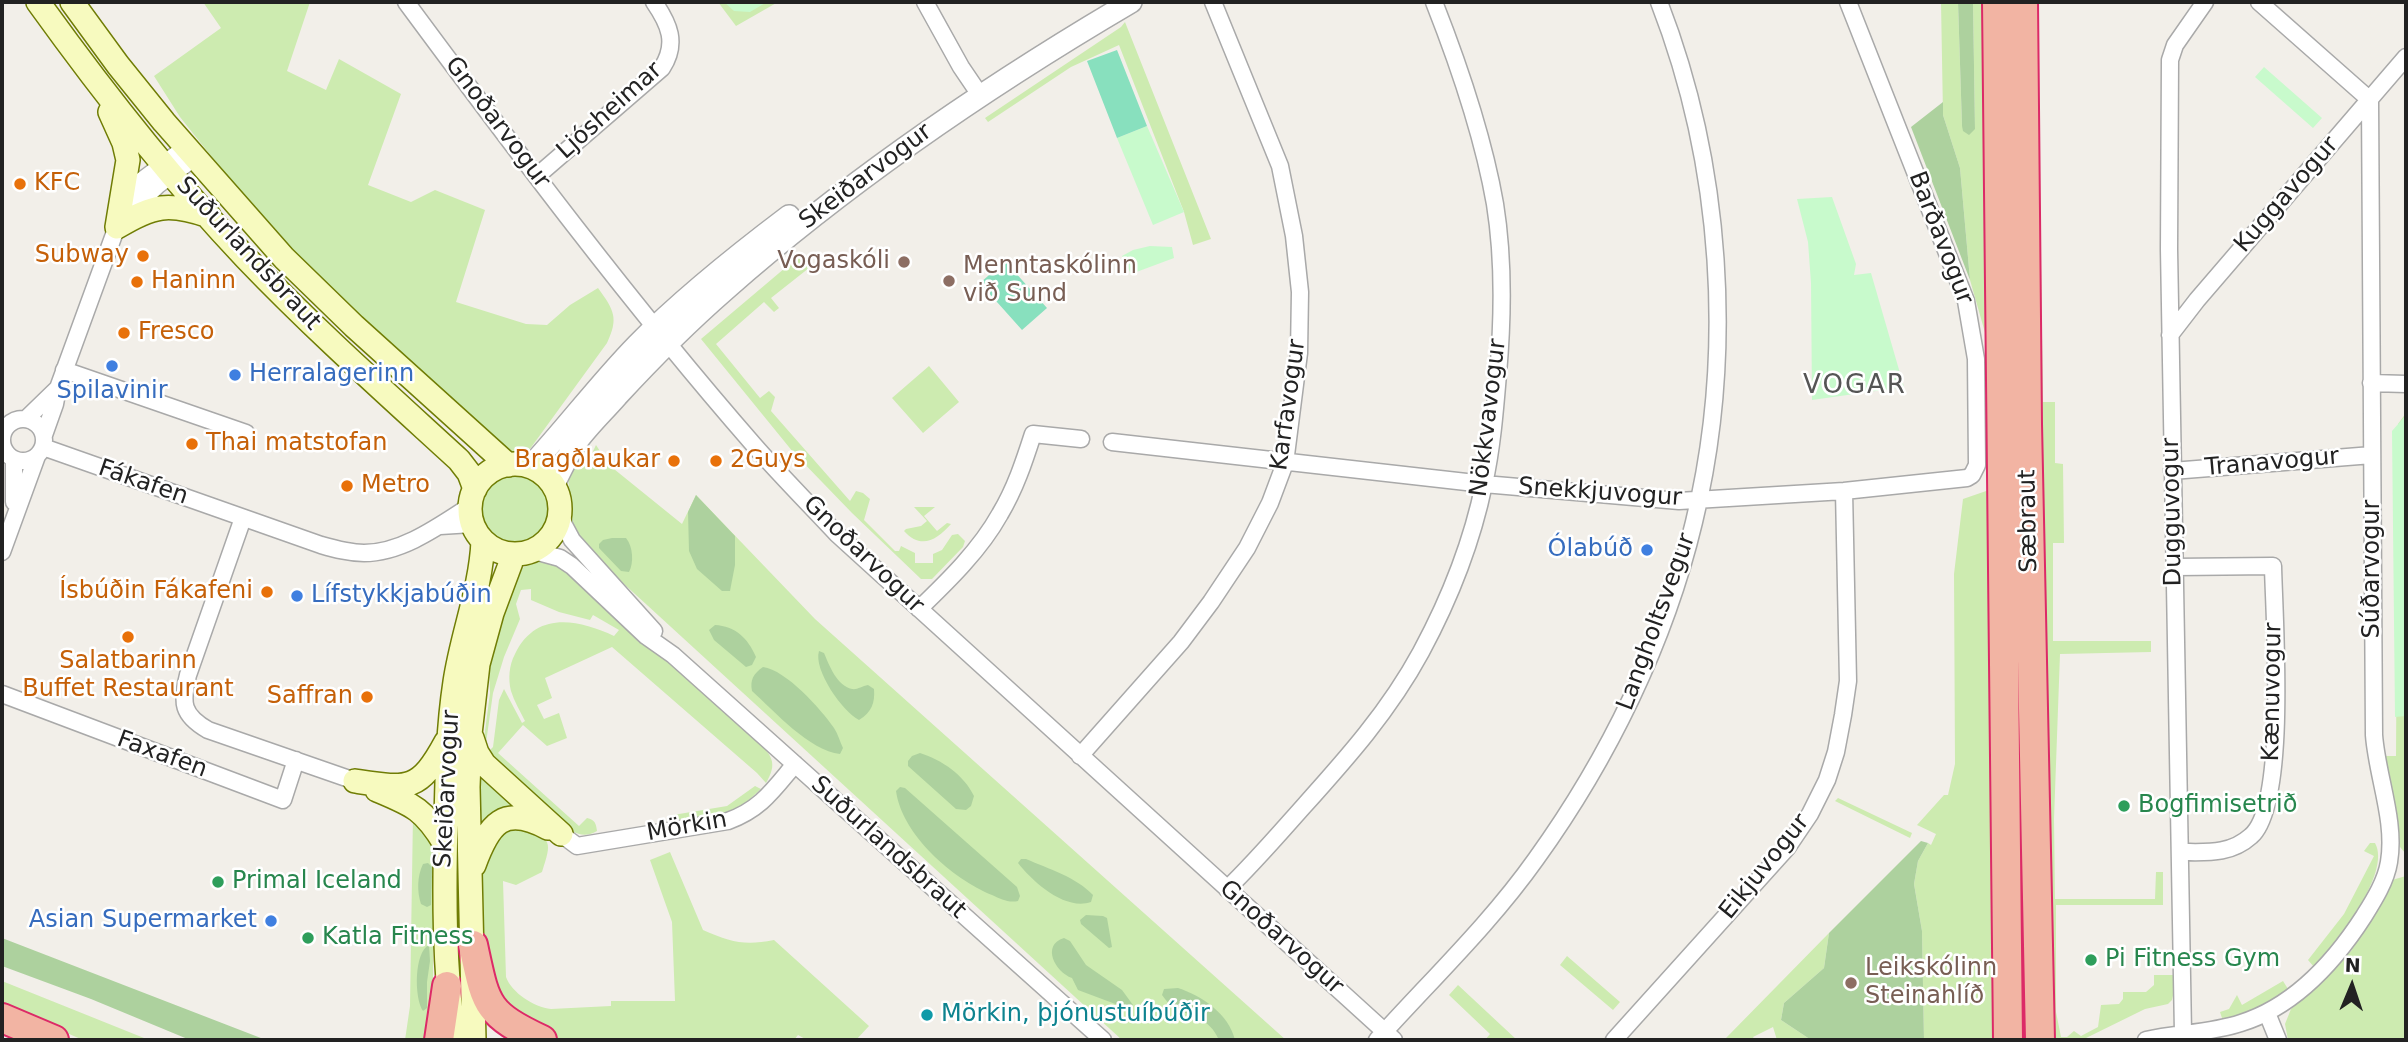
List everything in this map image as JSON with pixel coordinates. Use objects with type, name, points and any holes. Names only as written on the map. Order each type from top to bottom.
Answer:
[{"type":"highway","name":"Sæbraut","points":[[1997,2],[2008,1040]]},
{"type":"highway","name":"Sæbraut","points":[[2023,2],[2027,438],[2040,1040]]},
{"type":"highway","points":[[473,945],[484,993],[490,1006],[498,1016],[516,1028],[542,1040]]},
{"type":"highway","points":[[439,1040],[447,986]]},
{"type":"highway","points":[[2,1018],[54,1040]]},
{"type":"main road","name":"Suðurlandsbraut","points":[[38,2],[97,83],[244,256],[299,312],[459,460],[469,473],[475,515],[492,548],[523,552]]},
{"type":"main road","name":"Suðurlandsbraut","points":[[72,2],[118,65],[190,153],[294,268],[384,354],[519,466],[543,475],[556,496]]},
{"type":"main road","points":[[97,83],[124,143],[128,160],[117,227]]},
{"type":"main road","points":[[117,227],[141,212],[155,208],[188,209],[210,217]]},
{"type":"main road","points":[[475,515],[488,473],[519,466]]},
{"type":"main road","points":[[523,552],[544,543],[554,531],[559,515],[556,496]]},
{"type":"main road","name":"Skeiðarvogur","points":[[474,1040],[468,788],[455,683],[482,563],[475,515]]},
{"type":"main road","name":"Skeiðarvogur","points":[[454,1040],[444,933],[445,844],[460,735],[495,601],[523,552]]},
{"type":"main road","points":[[355,781],[401,787],[411,784],[431,769],[460,735],[484,764],[561,834]]},
{"type":"main road","points":[[355,781],[417,808],[428,817],[445,844]]},
{"type":"main road","points":[[471,871],[494,825],[504,820],[524,818],[561,834]]},
{"type":"street","name":"Gnoðarvogur","points":[[406,2],[661,335],[754,445],[827,524],[1385,1037]]},
{"type":"street","name":"Ljósheimar","points":[[537,176],[662,68],[670,54],[671,38],[666,19],[653,2]]},
{"type":"street","points":[[925,2],[976,89]]},
{"type":"street","name":"Skeiðarvogur","points":[[519,466],[604,380],[797,227],[976,89],[1105,2]]},
{"type":"street","name":"Skeiðarvogur","points":[[976,89],[1131,2]]},
{"type":"street","name":"Karfavogur","points":[[1080,756],[1181,642],[1211,602],[1247,548],[1270,503],[1285,463],[1299,353],[1300,292],[1294,236],[1280,166],[1213,2]]},
{"type":"street","name":"Nökkvavogur","points":[[1227,889],[1364,740],[1404,681],[1446,602],[1485,484],[1500,346],[1502,271],[1495,206],[1483,149],[1462,75],[1434,2]]},
{"type":"street","name":"Langholtsvegur","points":[[1385,1037],[1525,875],[1561,822],[1605,751],[1654,644],[1685,554],[1704,474],[1716,355],[1715,260],[1710,198],[1696,119],[1683,69],[1659,2]]},
{"type":"street","name":"Barðavogur","points":[[1848,2],[1966,301],[1976,359],[1977,465],[1972,475],[1963,479]]},
{"type":"street","name":"Dugguvogur","points":[[2183,1033],[2170,335],[2171,60],[2175,45],[2205,2]]},
{"type":"street","points":[[2259,2],[2370,100]]},
{"type":"street","name":"Kuggavogur","points":[[2170,335],[2205,290],[2406,57]]},
{"type":"street","name":"Súðarvogur","points":[[2146,1040],[2240,1024],[2267,1013],[2292,997],[2332,961],[2371,904],[2389,863],[2387,813],[2374,735],[2370,100]]},
{"type":"street","points":[[2,552],[13,516],[41,446],[64,370],[127,199],[141,181],[169,169],[190,153]]},
{"type":"street","name":"Skeiðarvogur","points":[[556,496],[582,435],[661,335]]},
{"type":"street","points":[[64,370],[246,433]]},
{"type":"street","points":[[2371,383],[2406,384]]},
{"type":"street","points":[[41,446],[26,461],[14,459],[2,445],[4,426],[26,419],[58,388]]},
{"type":"street","points":[[26,419],[37,424],[41,446]]},
{"type":"street","points":[[919,609],[980,544],[999,516],[1018,477],[1033,434],[1081,439]]},
{"type":"street","name":"Snekkjuvogur","points":[[1112,442],[1485,484],[1679,501],[1844,491],[1963,479]]},
{"type":"street","name":"Fákafen","points":[[41,446],[344,551],[366,553],[389,549],[438,527],[475,515]]},
{"type":"street","name":"Tranavogur","points":[[2172,471],[2372,455]]},
{"type":"street","points":[[13,516],[14,459]]},
{"type":"street","name":"Eikjuvogur","points":[[1614,1040],[1787,848],[1810,814],[1826,780],[1836,752],[1848,681],[1844,491]]},
{"type":"street","name":"Suðurlandsbraut","points":[[556,496],[572,540],[653,629],[673,655]]},
{"type":"street","name":"Faxafen","points":[[243,518],[188,675],[183,695],[189,715],[208,730],[355,781]]},
{"type":"street","name":"Suðurlandsbraut","points":[[523,552],[559,558],[572,566],[646,636],[673,655],[1103,1040]]},
{"type":"street","name":"Kænuvogur","points":[[2175,568],[2273,566],[2276,740],[2268,797],[2254,834],[2237,846],[2216,852],[2180,852]]},
{"type":"street","name":"Faxafen","points":[[2,694],[283,800],[296,760]]},
{"type":"street","name":"Mörkin","points":[[561,834],[577,846],[728,821],[758,807],[795,764]]},
{"type":"street","points":[[2389,863],[2406,865]]},
{"type":"street","points":[[2267,1013],[2278,1040]]},
{"type":"green space","points":[[203,2],[310,2],[287,71],[326,90],[339,59],[401,94],[368,185],[411,202],[435,190],[485,210],[456,302],[526,324],[547,325],[570,305],[598,288],[611,308],[614,320],[607,343],[527,453],[516,454],[506,449],[387,342],[267,226],[180,117],[154,76],[221,28]]},
{"type":"green space","points":[[718,2],[778,2],[736,26]]},
{"type":"green space","points":[[724,2],[767,2],[750,12],[734,11]]},
{"type":"green space","points":[[1941,2],[1958,2],[1962,126],[1975,129],[1973,2],[1988,2],[1988,343],[1970,280],[1960,168],[1943,115]]},
{"type":"green space","points":[[1958,2],[1973,2],[1975,129],[1969,135],[1963,131],[1962,126]]},
{"type":"green space","points":[[2033,2],[2037,2],[2043,402],[2055,402],[2055,463],[2063,464],[2064,543],[2053,543],[2053,641],[2151,641],[2151,652],[2060,654],[2054,819],[2055,899],[2155,899],[2156,872],[2163,872],[2163,905],[2056,905],[2056,1012],[2061,1037],[2067,1037],[2074,1031],[2081,1036],[2098,1027],[2101,1005],[2119,1004],[2123,999],[2123,992],[2146,992],[2154,985],[2154,975],[2174,975],[2174,991],[2168,1004],[2145,1009],[2082,1040],[2048,1040]]},
{"type":"green space","points":[[1125,22],[1211,239],[1193,245],[1184,212],[1119,45],[1071,67],[988,122],[985,118]]},
{"type":"green space","points":[[1117,50],[1147,126],[1117,138],[1087,61]]},
{"type":"green space","points":[[2264,67],[2322,118],[2313,128],[2255,77]]},
{"type":"green space","points":[[1943,102],[1943,115],[1960,168],[1970,280],[1911,127]]},
{"type":"green space","points":[[1147,126],[1184,212],[1153,225],[1117,138]]},
{"type":"green space","points":[[1832,197],[1856,264],[1854,275],[1871,273],[1904,387],[1812,400],[1808,242],[1797,199]]},
{"type":"green space","points":[[1150,246],[1172,247],[1174,258],[1131,274],[1122,256]]},
{"type":"green space","points":[[798,257],[809,268],[771,298],[779,308],[774,312],[764,302],[716,344],[760,398],[769,391],[775,397],[771,411],[850,501],[856,491],[870,499],[864,520],[895,551],[899,551],[901,546],[915,553],[915,563],[933,563],[933,554],[942,550],[952,535],[958,534],[965,541],[963,547],[932,579],[921,579],[793,452],[701,339]]},
{"type":"green space","points":[[1005,261],[1047,308],[1022,330],[980,283]]},
{"type":"green space","points":[[929,366],[959,402],[923,433],[892,398]]},
{"type":"green space","points":[[2406,413],[2406,854],[2400,847],[2397,836],[2385,756],[2396,756],[2398,424]]},
{"type":"green space","points":[[2406,415],[2406,716],[2395,717],[2392,431]]},
{"type":"green space","points":[[596,445],[609,465],[682,524],[696,495],[815,619],[1286,1040],[1122,1040],[576,540],[570,525],[570,469],[576,460],[586,466]]},
{"type":"green space","points":[[514,475],[539,485],[549,510],[539,535],[514,545],[489,535],[479,510],[489,485]]},
{"type":"green space","points":[[1989,490],[1996,1040],[1924,1040],[1922,931],[1914,884],[1918,861],[1936,834],[1917,825],[1944,795],[1948,795],[1955,764],[1954,574],[1963,499]]},
{"type":"green space","points":[[696,495],[735,536],[735,565],[730,591],[722,591],[697,569],[689,551],[688,512]]},
{"type":"green space","points":[[914,507],[935,507],[924,516],[937,531],[947,523],[951,524],[929,541],[910,537],[904,531],[906,529],[921,526],[927,521]]},
{"type":"green space","points":[[626,538],[630,545],[632,564],[629,572],[621,571],[599,548],[603,540]]},
{"type":"green space","points":[[538,561],[553,563],[571,572],[757,740],[772,760],[772,770],[766,783],[612,647],[545,678],[552,698],[537,705],[544,719],[559,713],[567,738],[547,746],[523,725],[498,753],[579,826],[587,818],[595,822],[597,831],[583,835],[562,825],[482,754],[490,693],[489,666],[513,579],[522,568]],"holes":[[[531,589],[531,600],[559,612],[590,620],[593,615],[619,630],[614,636],[586,626],[558,622],[534,631],[524,640],[513,658],[509,677],[512,695],[525,721],[522,723],[504,689],[499,700],[493,747],[489,751],[486,743],[493,693],[520,619],[516,604],[521,590]]]},
{"type":"green space","points":[[715,625],[729,628],[745,639],[756,657],[752,665],[746,667],[714,640],[709,630]]},
{"type":"green space","points":[[819,651],[824,653],[842,684],[854,689],[868,685],[874,689],[872,707],[859,720],[845,709],[831,690],[820,669]]},
{"type":"green space","points":[[763,667],[782,675],[821,711],[837,733],[843,748],[840,754],[817,746],[805,738],[752,691],[753,678]]},
{"type":"green space","points":[[920,753],[944,764],[958,775],[974,796],[971,806],[966,810],[956,809],[908,766],[912,756]]},
{"type":"green space","points":[[478,766],[523,810],[480,829]]},
{"type":"green space","points":[[755,786],[761,789],[732,812],[682,821],[673,815],[727,806]]},
{"type":"green space","points":[[900,787],[905,788],[1017,887],[1020,896],[1018,901],[1005,900],[977,888],[932,854],[908,824],[896,791]]},
{"type":"green space","points":[[1838,798],[1912,833],[1910,838],[1835,801]]},
{"type":"green space","points":[[413,814],[427,827],[433,853],[433,1040],[405,1040],[410,1006]]},
{"type":"green space","points":[[524,826],[545,839],[548,848],[542,872],[516,885],[503,881],[506,977],[518,994],[531,1002],[551,1009],[611,1006],[611,1001],[675,1001],[672,922],[650,860],[670,852],[703,930],[738,942],[774,940],[869,1026],[856,1040],[807,1040],[798,1035],[794,1040],[558,1040],[505,1011],[485,955],[481,925],[481,889],[483,871],[494,841],[505,830]]},
{"type":"green space","name":"Leikskólinn Steinahlíð","points":[[1921,841],[1928,843],[1918,861],[1914,884],[1922,931],[1924,1040],[1811,1040],[1781,1020],[1784,1003],[1824,968],[1829,933]]},
{"type":"green space","points":[[2370,843],[2375,843],[2378,856],[2376,872],[2369,890],[2335,943],[2314,967],[2308,960],[2344,914],[2374,856],[2364,851]]},
{"type":"green space","points":[[1021,859],[1079,883],[1093,895],[1091,902],[1071,902],[1050,893],[1018,863]]},
{"type":"green space","points":[[428,863],[432,867],[431,905],[427,907],[421,904],[418,884],[423,864]]},
{"type":"green space","points":[[2406,876],[2406,1040],[2288,1040],[2285,1024],[2291,1009],[2320,984],[2351,951],[2392,880]]},
{"type":"green space","points":[[1086,915],[1107,918],[1112,947],[1109,948],[1081,924],[1080,920]]},
{"type":"green space","points":[[1829,933],[1824,968],[1784,1003],[1781,1020],[1811,1040],[1777,1040],[1773,1027],[1753,1037],[1755,1040],[1726,1038]]},
{"type":"green space","points":[[2,938],[266,1040],[190,1040],[2,966]]},
{"type":"green space","points":[[1064,938],[1070,941],[1086,965],[1122,990],[1133,1005],[1130,1008],[1078,990],[1072,978],[1060,970],[1053,958],[1053,946]]},
{"type":"green space","points":[[429,945],[427,1008],[423,1011],[418,996],[417,976],[420,956]]},
{"type":"green space","points":[[1567,956],[1620,1002],[1613,1010],[1560,965]]},
{"type":"green space","points":[[2,981],[149,1040],[83,1040],[2,1005]]},
{"type":"green space","points":[[2283,981],[2288,989],[2265,1004],[2240,1015],[2222,1018],[2220,1012],[2229,1009],[2237,995],[2242,1005]]},
{"type":"green space","points":[[1458,985],[1517,1040],[1485,1040],[1490,1034],[1449,995]]},
{"type":"green space","points":[[1178,988],[1196,996],[1221,1014],[1235,1040],[1219,1040],[1205,1022],[1172,1006],[1162,995],[1164,989]]},
{"type":"place","name":"KFC","points":[[20,184]]},
{"type":"place","name":"Subway","points":[[143,256]]},
{"type":"place","name":"Vogaskóli","points":[[904,262]]},
{"type":"place","name":"Menntaskólinn við Sund","points":[[949,281]]},
{"type":"place","name":"Haninn","points":[[137,282]]},
{"type":"place","name":"Fresco","points":[[124,333]]},
{"type":"place","name":"Spilavinir","points":[[112,366]]},
{"type":"place","name":"Herralagerinn","points":[[235,375]]},
{"type":"place","name":"Thai matstofan","points":[[192,444]]},
{"type":"place","name":"Bragðlaukar","points":[[674,461]]},
{"type":"place","name":"2Guys","points":[[716,461]]},
{"type":"place","name":"Metro","points":[[347,486]]},
{"type":"place","name":"Ólabúð","points":[[1647,550]]},
{"type":"place","name":"Ísbúðin Fákafeni","points":[[267,592]]},
{"type":"place","name":"Lífstykkjabúðin","points":[[297,596]]},
{"type":"place","name":"Salatbarinn Buffet Restaurant","points":[[128,637]]},
{"type":"place","name":"Saffran","points":[[367,697]]},
{"type":"place","name":"Bogfimisetrið","points":[[2124,806]]},
{"type":"place","name":"Primal Iceland","points":[[218,882]]},
{"type":"place","name":"Asian Supermarket","points":[[271,921]]},
{"type":"place","name":"Katla Fitness","points":[[308,938]]},
{"type":"place","name":"Pi Fitness Gym","points":[[2091,960]]},
{"type":"place","name":"Leikskólinn Steinahlíð","points":[[1851,983]]},
{"type":"place","name":"Mörkin, þjónustuíbúðir","points":[[927,1015]]},
{"type":"district","name":"VOGAR","points":[[1855,386]]}]
